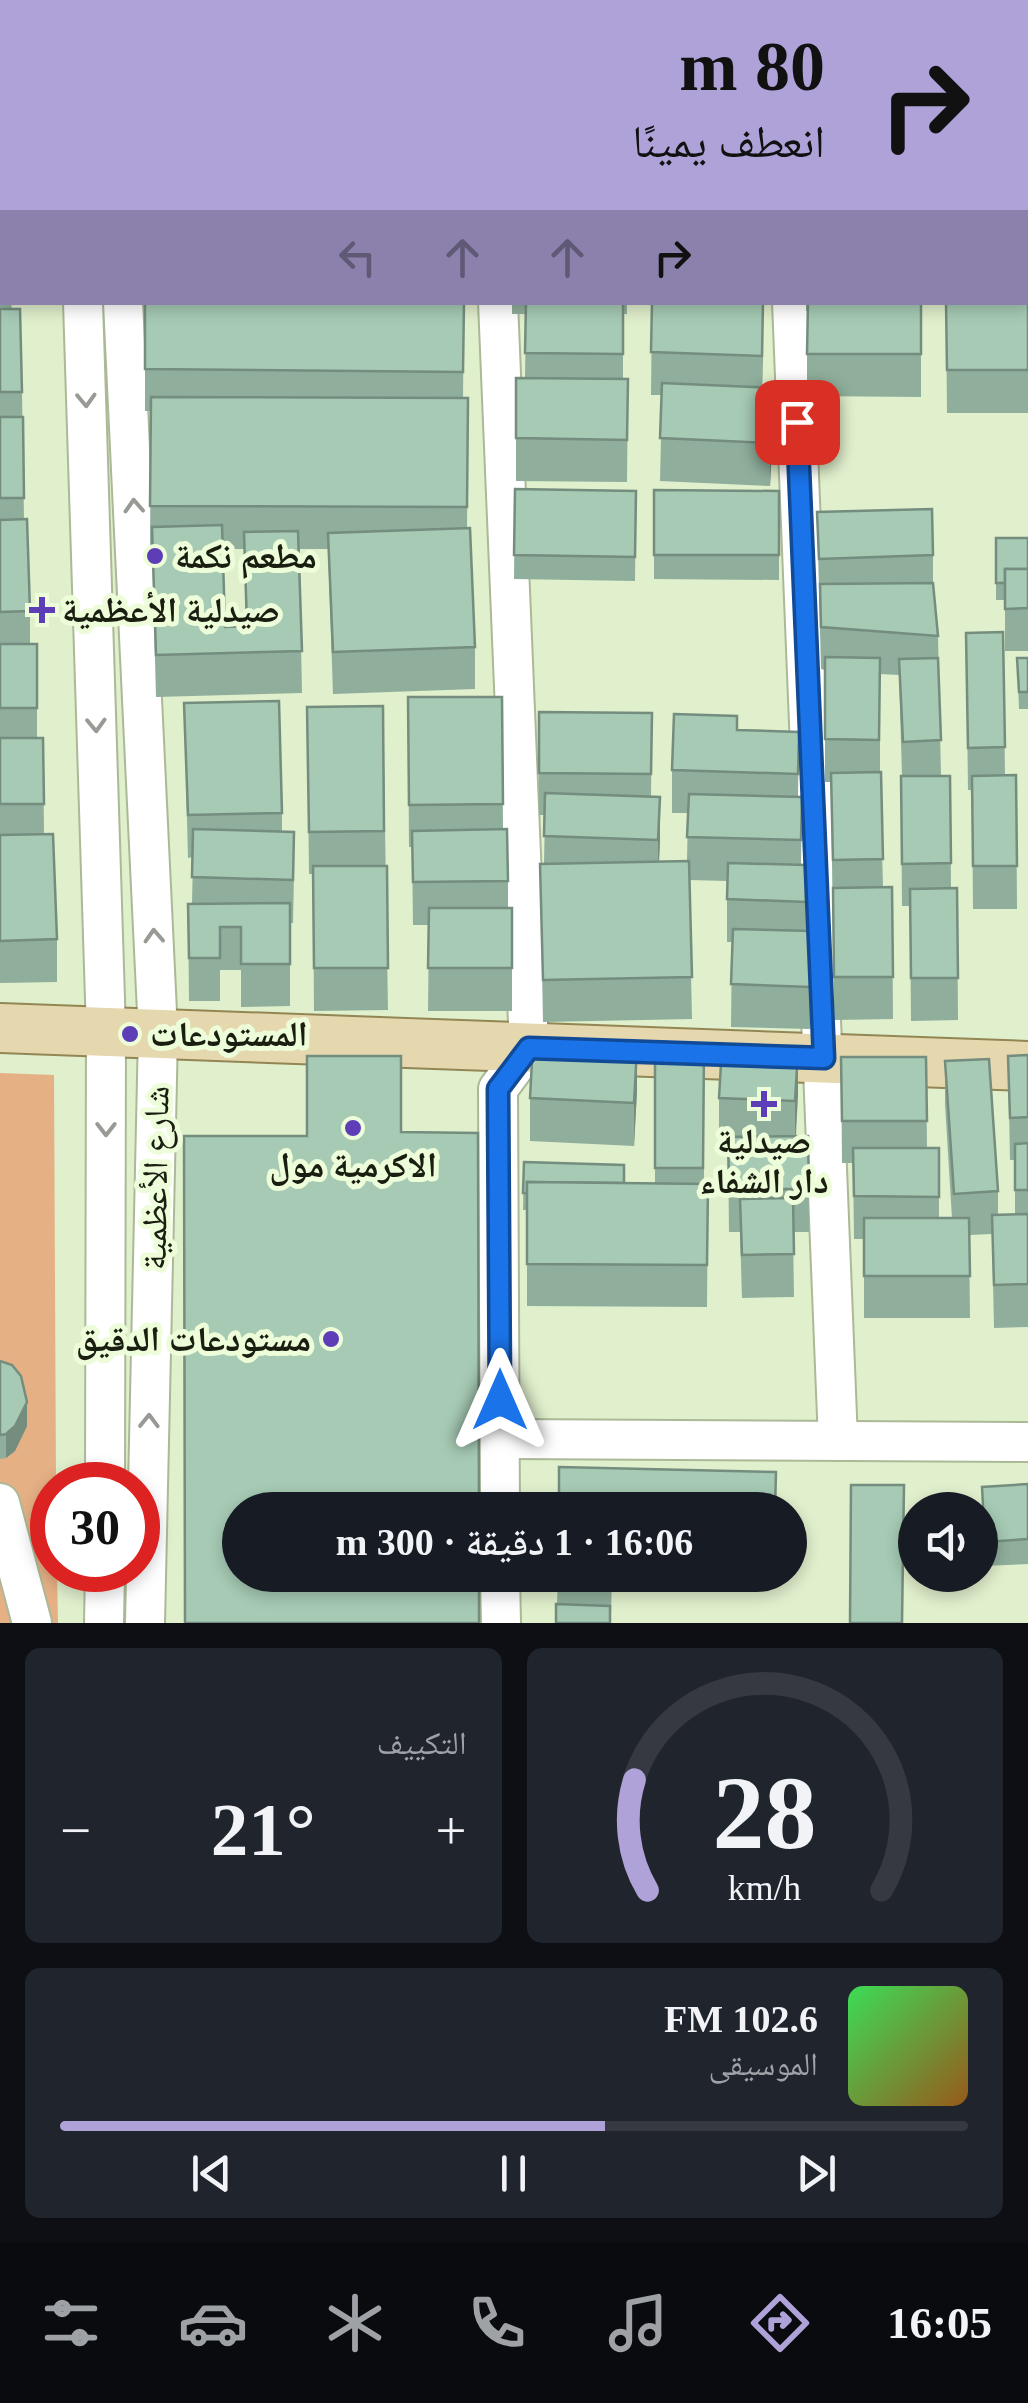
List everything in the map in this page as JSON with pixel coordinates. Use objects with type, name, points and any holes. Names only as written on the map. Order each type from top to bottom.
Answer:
[{"type":"main road","points":[[0,1028],[1028,1066]]},
{"type":"street","points":[[84,305],[106,1031],[105,1462]]},
{"type":"street","name":"شارع الأعظمية","points":[[123,305],[158,1033],[144,1623]]},
{"type":"street","points":[[498,305],[529,1048],[498,1089],[500,1492]]},
{"type":"street","points":[[792,305],[838,1441]]},
{"type":"street","points":[[500,1439],[1028,1442]]},
{"type":"street","points":[[0,1503],[32,1623]]},
{"type":"street","points":[[104,1623],[105,1592]]},
{"type":"street","points":[[500,1592],[500,1623]]},
{"type":"shaded area","points":[[0,1073],[54,1075],[56,1462],[30,1462],[30,1592],[57,1592],[58,1623],[0,1623]]},
{"type":"building","points":[[145,305],[464,305],[463,372],[145,369]]},
{"type":"building","points":[[526,305],[623,305],[623,354],[525,353]]},
{"type":"building","points":[[652,305],[763,305],[762,356],[651,352]]},
{"type":"building","points":[[808,305],[921,305],[921,354],[807,354]]},
{"type":"building","points":[[946,305],[1028,305],[1028,370],[947,370]]},
{"type":"building","points":[[0,309],[20,309],[22,392],[0,392]]},
{"type":"building","points":[[516,378],[628,379],[627,440],[516,438]]},
{"type":"building","points":[[662,383],[773,388],[770,443],[660,438]]},
{"type":"building","points":[[151,397],[468,398],[467,507],[150,506]]},
{"type":"building","points":[[0,417],[23,417],[24,498],[0,498]]},
{"type":"building","points":[[515,489],[636,491],[635,557],[514,555]]},
{"type":"building","points":[[654,490],[779,491],[779,555],[654,555]]},
{"type":"building","points":[[932,509],[933,555],[819,559],[817,512]]},
{"type":"building","points":[[27,519],[30,611],[0,612],[0,520]]},
{"type":"building","points":[[222,525],[225,627],[247,626],[244,532],[298,531],[302,651],[156,655],[152,527]]},
{"type":"building","points":[[470,528],[475,647],[333,652],[328,533]]},
{"type":"building","points":[[996,538],[1028,538],[1028,569],[1005,569],[1005,583],[996,583]]},
{"type":"building","points":[[1005,569],[1028,569],[1028,608],[1005,609]]},
{"type":"building","points":[[933,583],[938,636],[821,627],[820,584]]},
{"type":"building","points":[[1003,632],[1005,747],[968,748],[966,633]]},
{"type":"building","points":[[0,644],[37,644],[37,708],[0,708]]},
{"type":"building","points":[[825,657],[880,658],[879,740],[825,739]]},
{"type":"building","points":[[938,658],[941,740],[903,742],[899,659]]},
{"type":"building","points":[[1017,658],[1028,658],[1028,692],[1019,692]]},
{"type":"building","points":[[408,697],[502,697],[503,804],[409,805]]},
{"type":"building","points":[[279,701],[282,813],[188,815],[184,703]]},
{"type":"building","points":[[383,706],[384,831],[309,832],[307,707]]},
{"type":"building","points":[[539,712],[652,713],[651,774],[539,773]]},
{"type":"building","points":[[674,714],[737,716],[737,730],[799,732],[798,774],[672,770]]},
{"type":"building","points":[[0,738],[43,738],[44,804],[0,804]]},
{"type":"building","points":[[881,772],[883,859],[833,860],[831,773]]},
{"type":"building","points":[[1016,775],[1017,866],[973,866],[972,776]]},
{"type":"building","points":[[901,776],[950,776],[951,863],[902,864]]},
{"type":"building","points":[[545,793],[660,797],[658,840],[544,836]]},
{"type":"building","points":[[689,794],[802,797],[801,840],[687,837]]},
{"type":"building","points":[[193,829],[294,832],[293,880],[192,877]]},
{"type":"building","points":[[507,829],[508,881],[413,882],[412,831]]},
{"type":"building","points":[[53,834],[57,939],[0,941],[0,835]]},
{"type":"building","points":[[689,861],[692,977],[543,980],[540,864]]},
{"type":"building","points":[[728,863],[806,865],[806,902],[727,899]]},
{"type":"building","points":[[313,866],[387,866],[388,968],[314,968]]},
{"type":"building","points":[[892,887],[893,977],[834,977],[833,888]]},
{"type":"building","points":[[957,888],[958,978],[911,978],[910,889]]},
{"type":"building","points":[[290,903],[290,964],[241,964],[241,927],[220,927],[220,958],[189,958],[188,904]]},
{"type":"building","points":[[429,908],[512,908],[512,968],[428,968]]},
{"type":"building","points":[[733,929],[812,931],[810,987],[731,984]]},
{"type":"building","points":[[533,1043],[637,1048],[634,1103],[530,1098]]},
{"type":"building","points":[[655,1047],[704,1047],[703,1168],[655,1168]]},
{"type":"building","points":[[722,1047],[798,1051],[795,1101],[719,1098]]},
{"type":"building","points":[[1028,1055],[1028,1117],[1010,1118],[1008,1056]]},
{"type":"building","name":"مستودعات الدقيق","points":[[307,1056],[401,1056],[401,1132],[478,1133],[479,1492],[222,1492],[222,1592],[479,1592],[479,1623],[185,1623],[184,1136],[307,1136]]},
{"type":"building","points":[[841,1057],[926,1057],[927,1121],[842,1121]]},
{"type":"building","points":[[989,1059],[998,1191],[954,1194],[945,1061]]},
{"type":"building","points":[[808,1136],[809,1189],[729,1189],[728,1137]]},
{"type":"building","points":[[1028,1143],[1028,1190],[1015,1190],[1015,1144]]},
{"type":"building","points":[[853,1148],[939,1148],[939,1197],[854,1196]]},
{"type":"building","points":[[524,1162],[624,1165],[624,1183],[527,1182],[527,1193],[523,1193]]},
{"type":"building","points":[[527,1182],[708,1184],[707,1265],[527,1264]]},
{"type":"building","points":[[793,1198],[794,1254],[742,1255],[740,1199]]},
{"type":"building","points":[[1028,1214],[1028,1284],[994,1285],[992,1215]]},
{"type":"building","points":[[864,1218],[969,1218],[970,1276],[864,1276]]},
{"type":"building","points":[[0,1361],[12,1365],[21,1376],[27,1402],[15,1426],[0,1435]]},
{"type":"building","points":[[559,1467],[776,1472],[775,1492],[559,1492]]},
{"type":"building","points":[[1028,1484],[1028,1539],[998,1541],[998,1492],[982,1492],[982,1487]]},
{"type":"building","points":[[851,1485],[904,1485],[904,1492],[898,1492],[898,1592],[902,1592],[902,1623],[850,1623]]},
{"type":"building","points":[[556,1604],[610,1606],[610,1623],[556,1623]]},
{"type":"place","name":"مطعم نكمة","points":[[155,556]]},
{"type":"place","name":"صيدلية الأعظمية","points":[[42,610]]},
{"type":"place","name":"المستودعات","points":[[130,1034]]},
{"type":"place","name":"صيدلية دار الشفاء","points":[[764,1104]]},
{"type":"place","name":"الاكرمية مول","points":[[353,1128]]},
{"type":"place","name":"مستودعات الدقيق","points":[[331,1339]]},
{"type":"route","points":[[500,1400],[498,1089],[529,1048],[824,1058],[797,422]]}]
